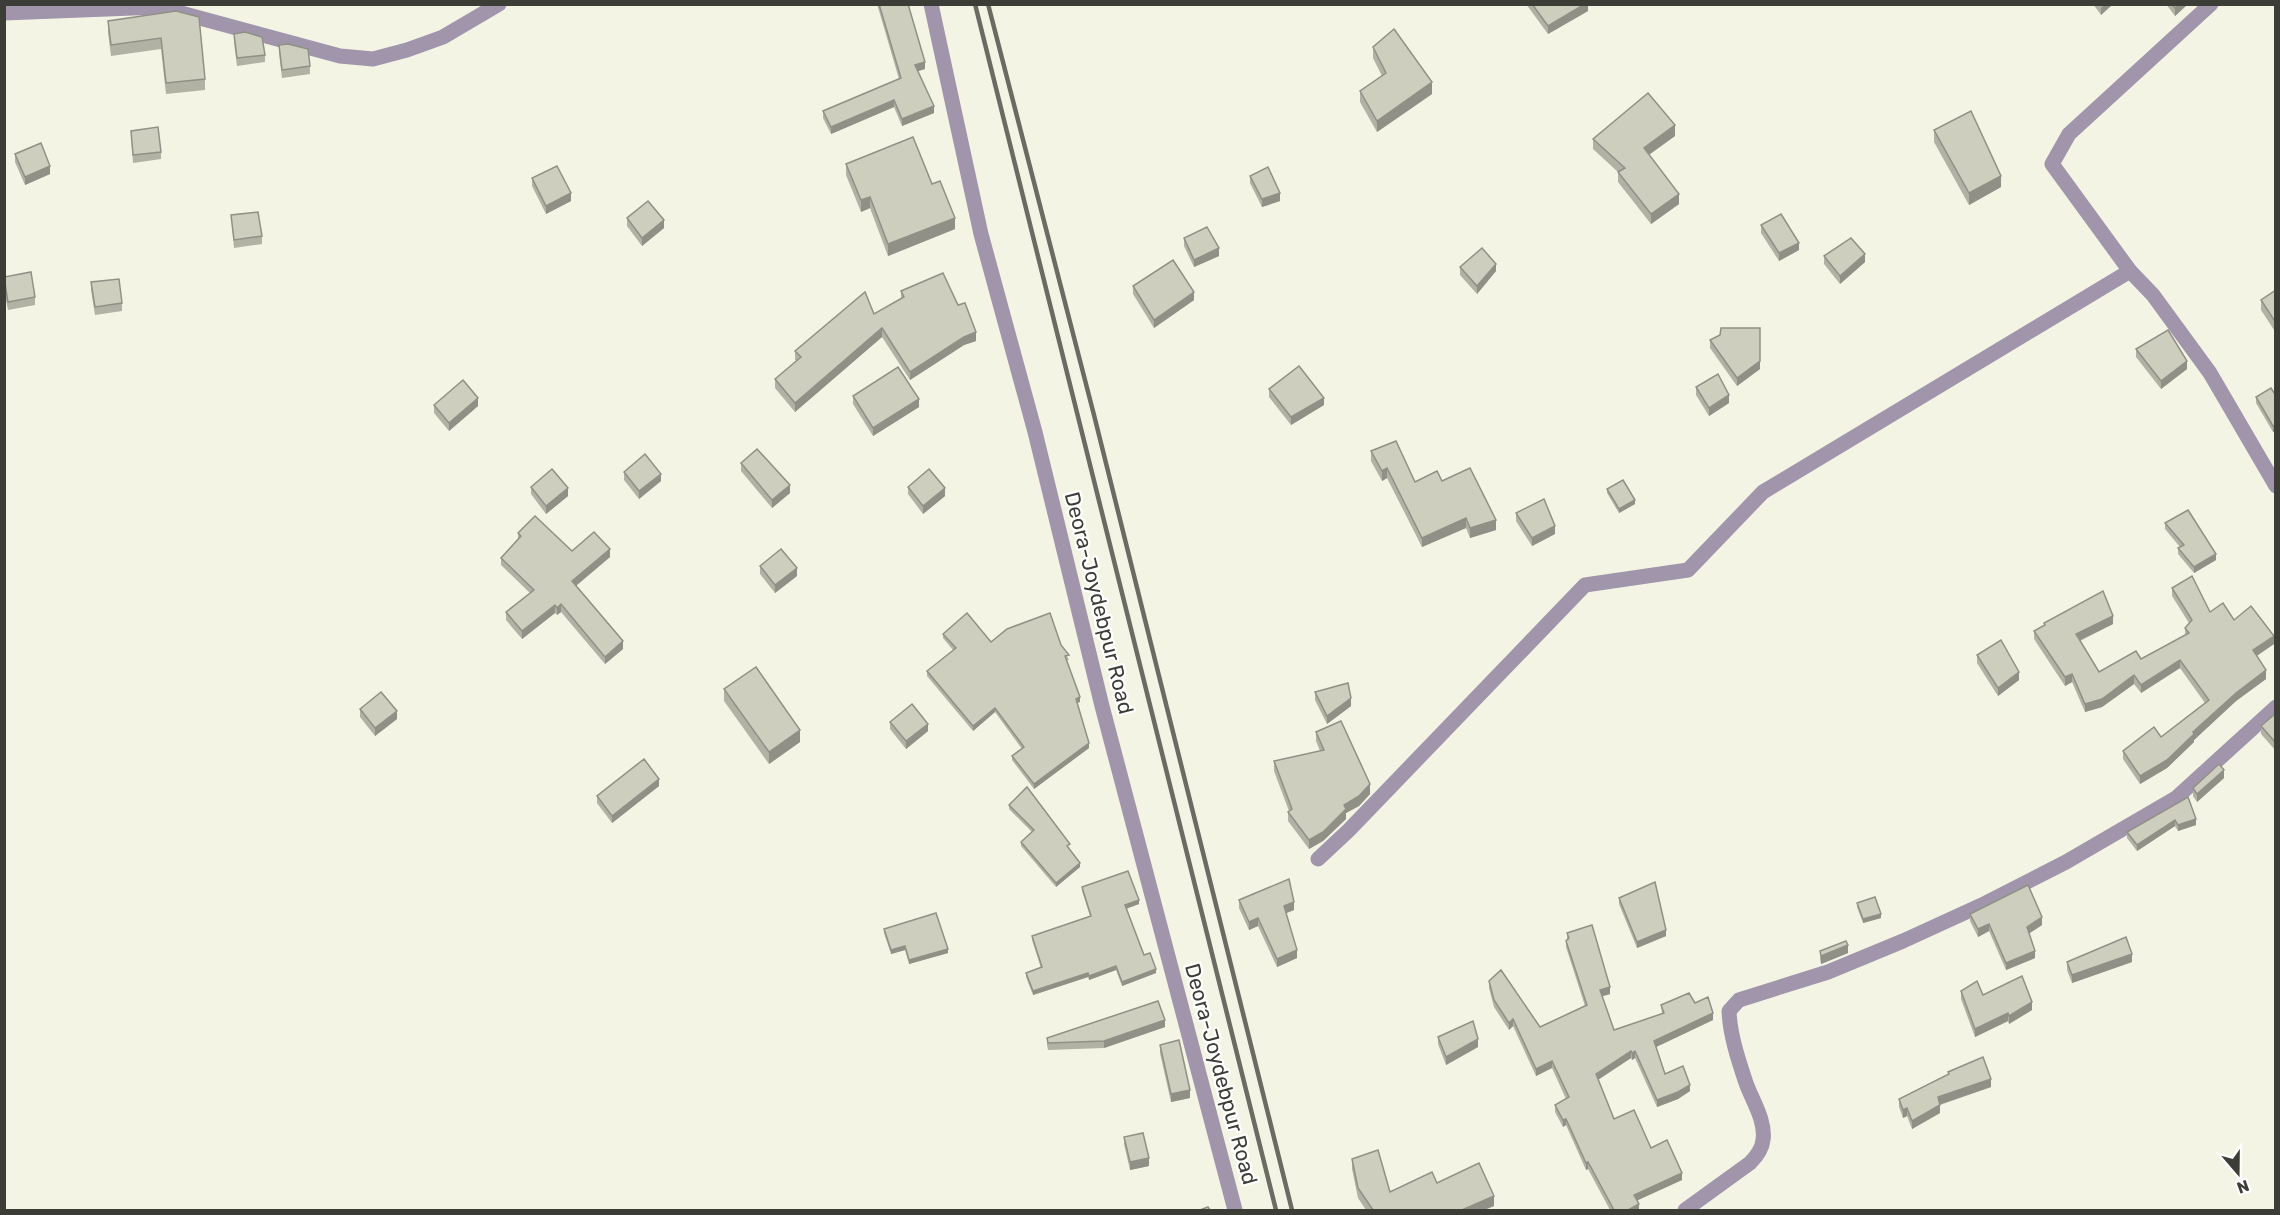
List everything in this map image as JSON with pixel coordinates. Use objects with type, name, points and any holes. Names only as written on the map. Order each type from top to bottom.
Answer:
[{"type":"street","points":[[4,13],[159,7],[340,56],[373,59],[443,37],[499,4]]},
{"type":"street","name":"Deora-Joydebpur Road","points":[[931,4],[981,234],[1035,432],[1102,706],[1235,1210]]},
{"type":"street","points":[[2211,4],[2069,134],[2052,165],[2130,271],[2153,295],[2210,373],[2276,486]]},
{"type":"street","points":[[1318,859],[1357,822],[1585,585],[1688,570],[1763,492],[2130,271]]},
{"type":"street","points":[[1685,1210],[1750,1163],[1759,1154],[1763,1140],[1762,1126],[1730,1027],[1729,1011],[1739,1000],[1828,972],[1903,941],[1986,903],[2066,862],[2176,798],[2276,707]]},
{"type":"building","points":[[879,4],[908,4],[925,62],[915,65],[934,106],[902,119],[894,100],[831,127],[823,111],[901,78]]},
{"type":"building","points":[[1532,4],[1585,4],[1548,26]]},
{"type":"building","points":[[176,11],[199,17],[205,79],[166,83],[161,38],[111,45],[108,21]]},
{"type":"building","points":[[1394,29],[1432,82],[1377,121],[1360,91],[1386,73],[1373,47]]},
{"type":"building","points":[[245,32],[262,37],[265,55],[237,58],[234,34]]},
{"type":"building","points":[[288,44],[308,49],[310,66],[282,70],[279,45]]},
{"type":"building","points":[[1648,93],[1675,125],[1644,148],[1679,194],[1651,214],[1618,172],[1625,168],[1593,139]]},
{"type":"building","points":[[1971,111],[2001,176],[1969,193],[1934,130]]},
{"type":"building","points":[[158,127],[161,152],[133,155],[131,131]]},
{"type":"building","points":[[913,137],[932,184],[940,181],[955,218],[888,244],[870,197],[861,200],[846,164]]},
{"type":"building","points":[[41,143],[50,166],[25,177],[15,154]]},
{"type":"building","points":[[557,166],[571,193],[546,206],[532,178]]},
{"type":"building","points":[[1268,167],[1280,193],[1262,199],[1250,176]]},
{"type":"building","points":[[648,201],[664,220],[642,238],[627,218]]},
{"type":"building","points":[[258,212],[262,236],[234,240],[231,215]]},
{"type":"building","points":[[1781,214],[1799,243],[1779,253],[1761,225]]},
{"type":"building","points":[[1207,227],[1219,248],[1194,260],[1184,238]]},
{"type":"building","points":[[1851,238],[1865,254],[1840,276],[1824,256]]},
{"type":"building","points":[[1482,248],[1496,264],[1477,286],[1460,267]]},
{"type":"building","points":[[1173,260],[1194,292],[1154,320],[1133,286]]},
{"type":"building","points":[[31,272],[35,297],[8,302],[4,277]]},
{"type":"building","points":[[943,273],[958,305],[965,303],[976,332],[964,337],[910,372],[882,328],[795,403],[775,379],[801,357],[795,351],[865,292],[874,314],[904,297],[901,291]]},
{"type":"building","points":[[119,279],[122,303],[95,307],[91,282]]},
{"type":"building","points":[[2276,290],[2276,323],[2261,300]]},
{"type":"building","points":[[1721,328],[1760,328],[1760,361],[1737,378],[1710,340],[1720,335]]},
{"type":"building","points":[[2168,330],[2187,361],[2161,381],[2136,349]]},
{"type":"building","points":[[1299,366],[1324,398],[1291,417],[1269,389]]},
{"type":"building","points":[[898,367],[919,399],[873,428],[853,396]]},
{"type":"building","points":[[1718,374],[1729,395],[1709,408],[1696,387]]},
{"type":"building","points":[[463,380],[478,398],[449,423],[434,405]]},
{"type":"building","points":[[2271,388],[2276,396],[2276,425],[2273,426],[2256,397]]},
{"type":"building","points":[[1396,441],[1415,482],[1437,471],[1442,481],[1470,468],[1496,520],[1470,528],[1466,518],[1422,538],[1387,468],[1382,471],[1371,451]]},
{"type":"building","points":[[757,449],[790,485],[772,500],[741,463]]},
{"type":"building","points":[[645,454],[661,474],[639,491],[624,472]]},
{"type":"building","points":[[552,469],[568,488],[546,506],[531,487]]},
{"type":"building","points":[[929,469],[945,488],[923,506],[908,487]]},
{"type":"building","points":[[1623,480],[1635,500],[1619,509],[1607,489]]},
{"type":"building","points":[[1544,499],[1555,526],[1532,538],[1516,513]]},
{"type":"building","points":[[2188,510],[2216,554],[2194,567],[2178,548],[2184,545],[2165,523]]},
{"type":"building","points":[[535,516],[572,551],[594,532],[610,549],[572,581],[623,641],[605,657],[561,604],[557,608],[555,605],[522,631],[506,612],[534,590],[501,558],[521,536],[518,533]]},
{"type":"building","points":[[781,549],[797,568],[775,585],[760,566]]},
{"type":"building","points":[[2192,576],[2210,612],[2223,603],[2234,620],[2251,606],[2274,636],[2253,650],[2266,670],[2236,693],[2193,732],[2194,734],[2167,760],[2140,776],[2123,751],[2154,727],[2161,737],[2209,700],[2180,660],[2141,685],[2134,675],[2102,699],[2085,704],[2072,674],[2065,677],[2034,631],[2045,625],[2044,623],[2103,591],[2113,616],[2076,634],[2099,672],[2136,651],[2141,659],[2189,633],[2185,628],[2192,620],[2172,588]]},
{"type":"building","points":[[967,613],[991,642],[1007,629],[1050,613],[1061,645],[1069,655],[1065,656],[1080,697],[1076,699],[1089,743],[1034,784],[1012,756],[1024,747],[995,708],[973,726],[927,671],[956,648],[943,634]]},
{"type":"building","points":[[2001,640],[2019,672],[1998,688],[1977,655]]},
{"type":"building","points":[[756,667],[800,730],[769,752],[724,689]]},
{"type":"building","points":[[1348,683],[1351,698],[1327,716],[1315,692]]},
{"type":"building","points":[[381,692],[397,711],[375,728],[360,709]]},
{"type":"building","points":[[912,704],[928,724],[906,741],[890,722]]},
{"type":"building","points":[[2276,713],[2276,743],[2261,726]]},
{"type":"building","points":[[1341,721],[1370,784],[1359,796],[1344,805],[1346,809],[1323,832],[1309,840],[1288,812],[1292,809],[1274,761],[1324,750],[1316,732]]},
{"type":"building","points":[[644,759],[659,779],[612,816],[597,796]]},
{"type":"building","points":[[2219,764],[2224,770],[2197,794],[2193,788]]},
{"type":"building","points":[[1027,787],[1070,844],[1067,846],[1080,863],[1056,883],[1021,842],[1034,830],[1009,805]]},
{"type":"building","points":[[2188,797],[2196,819],[2178,825],[2175,820],[2137,845],[2127,832]]},
{"type":"building","points":[[1128,871],[1139,900],[1125,905],[1144,955],[1150,953],[1156,969],[1122,982],[1116,966],[1033,991],[1026,973],[1042,967],[1032,936],[1091,916],[1082,887]]},
{"type":"building","points":[[1289,879],[1294,902],[1284,906],[1297,950],[1277,959],[1258,918],[1249,922],[1239,900]]},
{"type":"building","points":[[1655,882],[1666,930],[1637,942],[1619,898]]},
{"type":"building","points":[[2028,885],[2042,917],[2027,927],[2035,951],[2006,963],[1989,924],[1978,929],[1970,914]]},
{"type":"building","points":[[1875,897],[1881,914],[1863,919],[1857,903]]},
{"type":"building","points":[[936,913],[948,949],[909,960],[905,946],[891,950],[884,929]]},
{"type":"building","points":[[1592,925],[1610,987],[1600,990],[1614,1030],[1664,1013],[1661,1005],[1689,993],[1695,1003],[1708,997],[1713,1013],[1654,1041],[1665,1074],[1683,1066],[1690,1085],[1678,1092],[1657,1100],[1635,1051],[1632,1053],[1631,1051],[1596,1074],[1614,1119],[1634,1110],[1651,1148],[1667,1140],[1682,1173],[1634,1195],[1639,1204],[1628,1210],[1614,1210],[1588,1162],[1586,1163],[1566,1119],[1563,1120],[1555,1105],[1569,1097],[1552,1061],[1536,1069],[1513,1019],[1509,1023],[1494,1000],[1489,981],[1501,970],[1540,1027],[1587,1005],[1566,941],[1569,938],[1567,933]]},
{"type":"building","points":[[2126,937],[2132,954],[2072,975],[2067,962]]},
{"type":"building","points":[[1846,941],[1848,945],[1821,956],[1820,951]]},
{"type":"building","points":[[2022,976],[2032,1002],[2009,1016],[2008,1013],[1975,1029],[1961,991],[1977,981],[1983,995]]},
{"type":"building","points":[[1158,1001],[1165,1020],[1104,1041],[1048,1043],[1047,1038]]},
{"type":"building","points":[[1473,1021],[1478,1039],[1446,1057],[1438,1037]]},
{"type":"building","points":[[1179,1040],[1190,1090],[1171,1094],[1160,1045]]},
{"type":"building","points":[[1983,1057],[1991,1079],[1938,1097],[1940,1105],[1912,1121],[1907,1108],[1903,1110],[1899,1099],[1949,1074],[1948,1072]]},
{"type":"building","points":[[1143,1133],[1149,1158],[1130,1162],[1124,1137]]},
{"type":"building","points":[[1378,1150],[1390,1192],[1432,1172],[1437,1183],[1479,1163],[1494,1196],[1462,1210],[1373,1210],[1358,1188],[1352,1159]]},
{"type":"railway","points":[[975,4],[1276,1210]]},
{"type":"railway","points":[[988,4],[1094,415],[1292,1210]]}]
